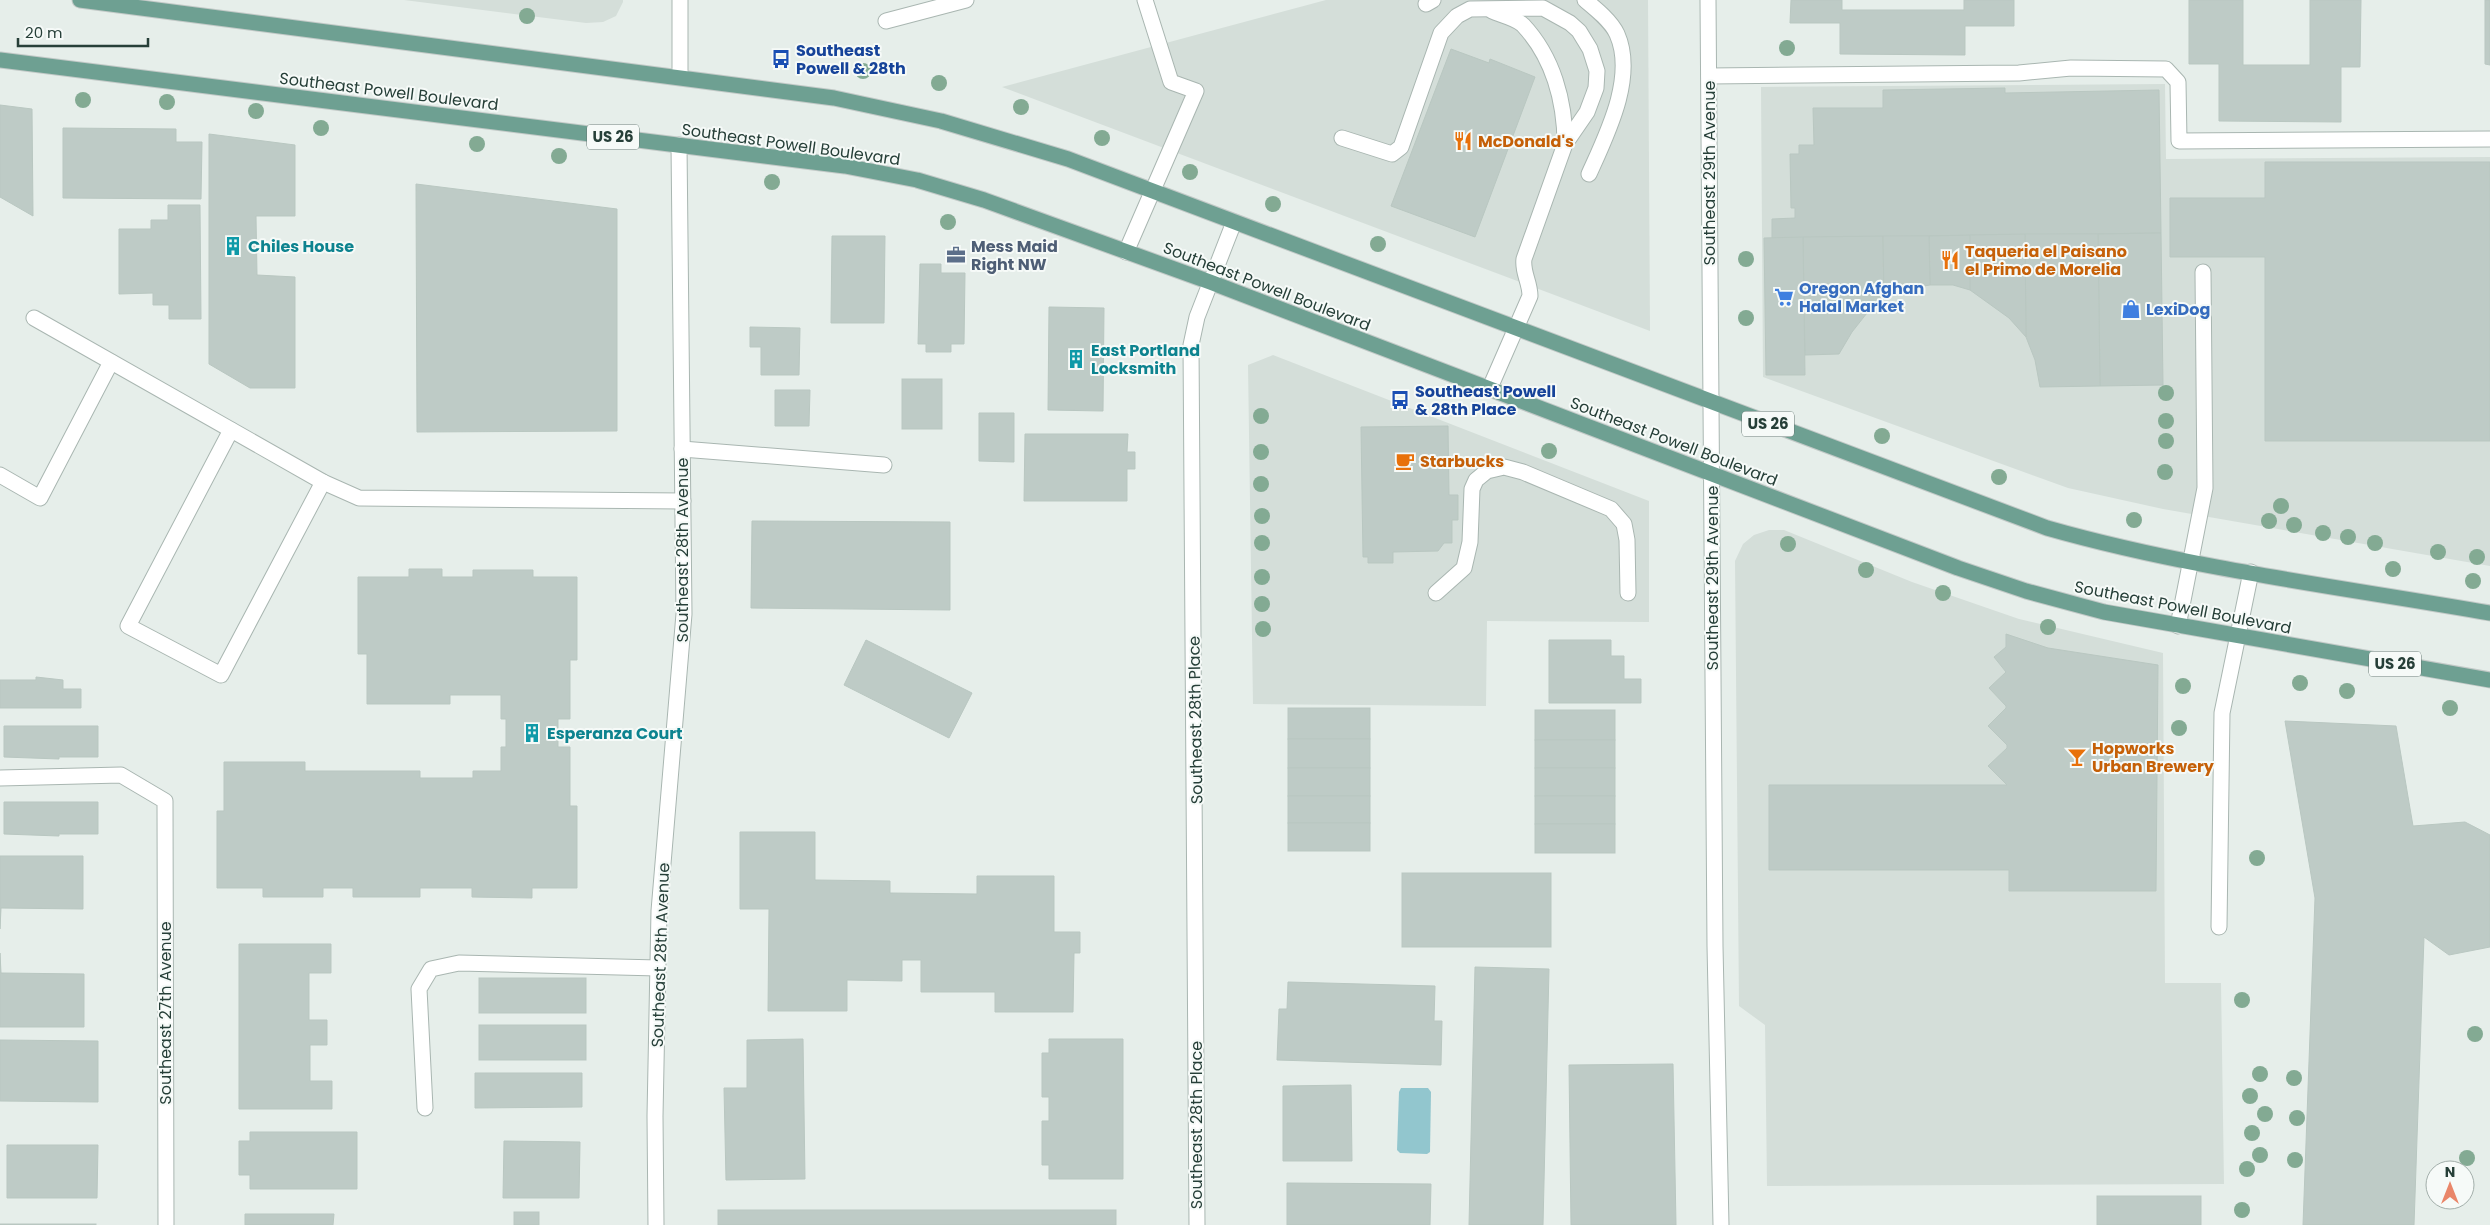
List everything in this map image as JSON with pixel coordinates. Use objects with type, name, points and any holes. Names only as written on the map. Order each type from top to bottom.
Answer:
[{"type":"main road","name":"US 26","points":[[80,0],[834,98],[941,121],[1068,159],[1710,403],[2046,528],[2118,548],[2191,562],[2490,613]]},
{"type":"main road","name":"Southeast Powell Boulevard","points":[[0,60],[845,166],[916,180],[984,200],[1210,282],[1712,475],[1958,568],[2026,591],[2104,612],[2490,680]]},
{"type":"street","points":[[680,0],[680,77]]},
{"type":"street","points":[[886,21],[966,0]]},
{"type":"street","points":[[1126,252],[1196,91],[1171,82],[1145,0]]},
{"type":"street","points":[[1585,0],[1600,13],[1616,34],[1623,60],[1623,81],[1619,98],[1589,174]]},
{"type":"street","name":"Southeast 29th Avenue","points":[[1708,0],[1715,946],[1721,1225]]},
{"type":"street","points":[[1487,8],[1522,24],[1549,62],[1562,102],[1565,144]]},
{"type":"street","points":[[1342,138],[1392,154],[1401,147],[1441,33],[1457,16],[1470,9],[1543,8],[1570,23],[1579,31],[1590,49],[1597,71],[1596,88],[1587,112],[1565,144],[1524,259],[1522,269],[1530,286],[1530,296],[1489,390]]},
{"type":"street","points":[[1708,76],[2019,73],[2071,68],[2166,69],[2178,82],[2179,141],[2490,139]]},
{"type":"street","name":"Southeast 28th Avenue","points":[[656,1225],[655,1116],[659,911],[684,614],[679,145]]},
{"type":"street","name":"Southeast 28th Place","points":[[1197,1225],[1191,345],[1197,317],[1234,222]]},
{"type":"street","points":[[2178,626],[2205,488],[2203,272]]},
{"type":"street","points":[[34,318],[323,482],[359,498],[683,501]]},
{"type":"street","points":[[0,475],[40,498],[111,362]]},
{"type":"street","points":[[231,430],[128,626],[221,675],[323,482]]},
{"type":"street","points":[[682,449],[884,465]]},
{"type":"street","points":[[1436,593],[1464,568],[1470,542],[1472,489],[1476,480],[1487,471],[1504,467],[1523,472],[1611,509],[1624,524],[1627,540],[1628,593]]},
{"type":"street","points":[[2219,927],[2222,713],[2251,572]]},
{"type":"street","name":"Southeast 27th Avenue","points":[[0,778],[120,775],[164,801],[166,1225]]},
{"type":"street","points":[[425,1108],[419,989],[431,969],[459,963],[658,968]]},
{"type":"shaded area","points":[[404,0],[623,0],[623,2],[616,16],[603,22],[586,23]]},
{"type":"shaded area","points":[[1326,0],[1648,0],[1650,331],[1002,87]]},
{"type":"shaded area","points":[[2165,84],[2166,159],[2490,157],[2490,566],[2163,509],[2068,488],[1763,377],[1761,87]]},
{"type":"shaded area","points":[[1273,355],[1649,501],[1649,622],[1487,621],[1486,706],[1253,704],[1248,365]]},
{"type":"shaded area","points":[[1769,530],[1784,530],[1912,582],[2019,619],[2163,653],[2165,983],[2221,983],[2224,1184],[1767,1186],[1765,1025],[1739,1006],[1735,561],[1743,544],[1754,535]]},
{"type":"water","points":[[1401,1088],[1428,1088],[1431,1092],[1430,1152],[1427,1154],[1400,1153],[1397,1150],[1399,1092]]},
{"type":"building","points":[[1791,0],[1842,0],[1842,10],[1964,10],[1964,0],[2014,0],[2014,26],[1965,26],[1965,55],[1840,54],[1840,23],[1790,23]]},
{"type":"building","points":[[2189,0],[2243,0],[2243,65],[2310,65],[2310,0],[2361,0],[2360,67],[2341,67],[2341,122],[2219,121],[2219,64],[2189,64]]},
{"type":"building","points":[[2485,0],[2490,0],[2490,65],[2485,64]]},
{"type":"building","name":"McDonald's","points":[[1451,49],[1489,63],[1490,59],[1535,77],[1475,237],[1391,206]]},
{"type":"building","points":[[2005,88],[2005,93],[2159,90],[2161,233],[1772,238],[1772,219],[1795,218],[1795,208],[1791,208],[1790,154],[1799,154],[1799,145],[1814,145],[1813,108],[1883,108],[1883,90]]},
{"type":"building","points":[[0,105],[32,109],[33,216],[0,197]]},
{"type":"building","points":[[63,128],[176,129],[176,142],[202,142],[201,199],[63,198]]},
{"type":"building","name":"Chiles House","points":[[209,134],[295,145],[295,216],[256,216],[257,275],[295,277],[295,388],[250,388],[209,364]]},
{"type":"building","points":[[2265,162],[2490,162],[2490,441],[2265,441],[2265,257],[2170,257],[2170,198],[2265,198]]},
{"type":"building","points":[[416,184],[617,209],[617,431],[417,432]]},
{"type":"building","points":[[168,205],[200,205],[201,319],[169,319],[169,305],[153,305],[153,293],[119,294],[119,229],[151,229],[151,220],[168,220]]},
{"type":"building","name":"LexiDog","points":[[2161,233],[2163,385],[2100,386],[2098,234]]},
{"type":"building","points":[[2025,234],[2098,234],[2100,386],[2040,387],[2035,360],[2026,337]]},
{"type":"building","points":[[2025,234],[2026,337],[2009,318],[1970,290],[1970,235]]},
{"type":"building","name":"Taqueria el Paisano el Primo de Morelia","points":[[1970,235],[1970,290],[1953,285],[1930,285],[1929,236]]},
{"type":"building","points":[[832,236],[885,236],[884,323],[831,323]]},
{"type":"building","points":[[1883,236],[1884,299],[1867,313],[1852,332],[1839,354],[1805,355],[1803,237]]},
{"type":"building","points":[[1883,236],[1929,236],[1930,285],[1904,289],[1884,299]]},
{"type":"building","name":"Oregon Afghan Halal Market","points":[[1803,237],[1805,375],[1766,375],[1764,238]]},
{"type":"building","points":[[920,264],[941,264],[941,273],[965,273],[964,344],[951,344],[951,352],[926,352],[926,344],[918,344]]},
{"type":"building","name":"East Portland Locksmith","points":[[1049,307],[1104,308],[1103,411],[1048,410]]},
{"type":"building","points":[[750,327],[800,328],[799,375],[761,375],[761,347],[750,347]]},
{"type":"building","points":[[902,379],[942,379],[942,429],[902,429]]},
{"type":"building","points":[[775,390],[810,390],[809,426],[775,426]]},
{"type":"building","points":[[979,413],[1014,413],[1014,462],[979,461]]},
{"type":"building","name":"Starbucks","points":[[1448,426],[1449,495],[1458,495],[1458,520],[1452,520],[1452,543],[1444,543],[1438,551],[1393,552],[1393,563],[1368,563],[1368,557],[1363,557],[1361,427]]},
{"type":"building","points":[[1025,434],[1128,434],[1127,452],[1135,452],[1135,469],[1127,469],[1127,501],[1024,501]]},
{"type":"building","points":[[752,521],[950,522],[950,610],[751,608]]},
{"type":"building","name":"Esperanza Court","points":[[409,569],[442,569],[442,577],[473,577],[473,570],[533,570],[533,577],[577,577],[577,660],[570,660],[570,719],[558,719],[558,747],[570,747],[570,806],[577,806],[577,888],[532,888],[532,898],[472,897],[472,888],[420,888],[420,897],[353,897],[353,888],[323,888],[323,897],[263,897],[263,888],[217,888],[217,811],[224,811],[224,762],[305,762],[305,771],[420,771],[420,778],[473,778],[473,771],[501,771],[501,747],[506,747],[506,719],[501,719],[501,695],[450,695],[450,704],[367,704],[367,654],[358,654],[358,577],[409,577]]},
{"type":"building","name":"Hopworks Urban Brewery","points":[[2006,634],[2048,648],[2158,665],[2156,891],[2009,891],[2009,870],[1769,870],[1769,785],[2007,785],[1988,766],[2007,748],[2007,745],[1988,726],[2006,708],[1989,688],[2006,672],[1994,657],[2006,647]]},
{"type":"building","points":[[866,640],[972,693],[949,738],[844,685]]},
{"type":"building","points":[[1549,640],[1611,640],[1611,656],[1624,656],[1624,679],[1641,679],[1641,703],[1549,703]]},
{"type":"building","points":[[36,677],[63,680],[63,689],[81,689],[81,708],[0,708],[0,680],[36,680]]},
{"type":"building","points":[[1288,708],[1370,708],[1370,739],[1288,739]]},
{"type":"building","points":[[1535,710],[1615,710],[1615,740],[1535,740]]},
{"type":"building","points":[[2285,721],[2396,726],[2413,826],[2465,822],[2490,835],[2490,947],[2449,955],[2424,937],[2414,1225],[2303,1225],[2315,898]]},
{"type":"building","points":[[4,726],[98,726],[98,757],[59,757],[59,759],[4,757]]},
{"type":"building","points":[[1288,739],[1370,739],[1370,768],[1288,768]]},
{"type":"building","points":[[1535,740],[1615,740],[1615,768],[1535,768]]},
{"type":"building","points":[[1288,768],[1370,768],[1370,796],[1288,796]]},
{"type":"building","points":[[1535,768],[1615,768],[1615,796],[1535,796]]},
{"type":"building","points":[[1288,796],[1370,796],[1370,823],[1288,823]]},
{"type":"building","points":[[1535,796],[1615,796],[1615,824],[1535,824]]},
{"type":"building","points":[[4,802],[98,802],[98,834],[59,834],[59,836],[4,834]]},
{"type":"building","points":[[1288,823],[1370,823],[1370,851],[1288,851]]},
{"type":"building","points":[[1535,824],[1615,824],[1615,853],[1535,853]]},
{"type":"building","points":[[740,832],[815,832],[815,880],[890,881],[890,893],[977,894],[977,876],[1054,876],[1054,932],[1080,932],[1080,953],[1074,953],[1073,1012],[995,1012],[995,992],[921,992],[921,960],[902,960],[902,981],[847,980],[847,1011],[768,1011],[769,909],[740,909]]},
{"type":"building","points":[[0,856],[83,856],[83,909],[1,908],[0,929]]},
{"type":"building","points":[[1402,873],[1551,873],[1551,947],[1402,947]]},
{"type":"building","points":[[239,944],[331,944],[331,973],[309,973],[309,1020],[327,1020],[327,1045],[310,1045],[310,1081],[332,1081],[332,1109],[239,1109]]},
{"type":"building","points":[[0,953],[1,973],[84,974],[84,1027],[0,1027]]},
{"type":"building","points":[[1475,967],[1549,969],[1543,1225],[1469,1225]]},
{"type":"building","points":[[479,978],[586,978],[586,1013],[479,1013]]},
{"type":"building","points":[[1288,982],[1435,986],[1434,1021],[1442,1021],[1441,1065],[1277,1060],[1279,1009],[1287,1009]]},
{"type":"building","points":[[479,1025],[586,1025],[586,1060],[479,1060]]},
{"type":"building","points":[[803,1039],[805,1179],[726,1180],[724,1088],[747,1088],[747,1040]]},
{"type":"building","points":[[1049,1039],[1123,1039],[1123,1179],[1049,1179],[1049,1165],[1042,1165],[1042,1121],[1049,1121],[1049,1097],[1042,1097],[1042,1053],[1049,1053]]},
{"type":"building","points":[[0,1040],[98,1041],[98,1102],[0,1101]]},
{"type":"building","points":[[1673,1064],[1676,1225],[1571,1225],[1569,1065]]},
{"type":"building","points":[[475,1073],[582,1073],[582,1107],[475,1108]]},
{"type":"building","points":[[1351,1085],[1352,1161],[1283,1161],[1283,1086]]},
{"type":"building","points":[[250,1132],[357,1132],[357,1189],[250,1189],[250,1175],[239,1175],[239,1141],[250,1141]]},
{"type":"building","points":[[504,1141],[580,1142],[579,1198],[503,1198]]},
{"type":"building","points":[[7,1145],[98,1145],[97,1198],[7,1198]]},
{"type":"building","points":[[1287,1183],[1431,1184],[1430,1225],[1287,1225]]},
{"type":"building","points":[[2097,1196],[2201,1196],[2201,1225],[2097,1225]]},
{"type":"building","points":[[718,1210],[1116,1210],[1116,1225],[718,1225]]},
{"type":"building","points":[[514,1212],[539,1212],[539,1225],[514,1225]]},
{"type":"building","points":[[245,1214],[334,1214],[333,1225],[245,1225]]},
{"type":"building","points":[[96,1224],[96,1225],[0,1225]]},
{"type":"place","name":"Southeast Powell & 28th","points":[[781,59]]},
{"type":"place","name":"McDonald's","points":[[1463,141]]},
{"type":"place","name":"Chiles House","points":[[233,246]]},
{"type":"place","name":"Mess Maid Right NW","points":[[956,255]]},
{"type":"place","name":"Taqueria el Paisano el Primo de Morelia","points":[[1950,260]]},
{"type":"place","name":"Oregon Afghan Halal Market","points":[[1784,297]]},
{"type":"place","name":"LexiDog","points":[[2131,309]]},
{"type":"place","name":"East Portland Locksmith","points":[[1076,359]]},
{"type":"place","name":"Southeast Powell & 28th Place","points":[[1400,400]]},
{"type":"place","name":"Starbucks","points":[[1405,461]]},
{"type":"place","name":"Esperanza Court","points":[[532,733]]},
{"type":"place","name":"Hopworks Urban Brewery","points":[[2077,757]]}]
